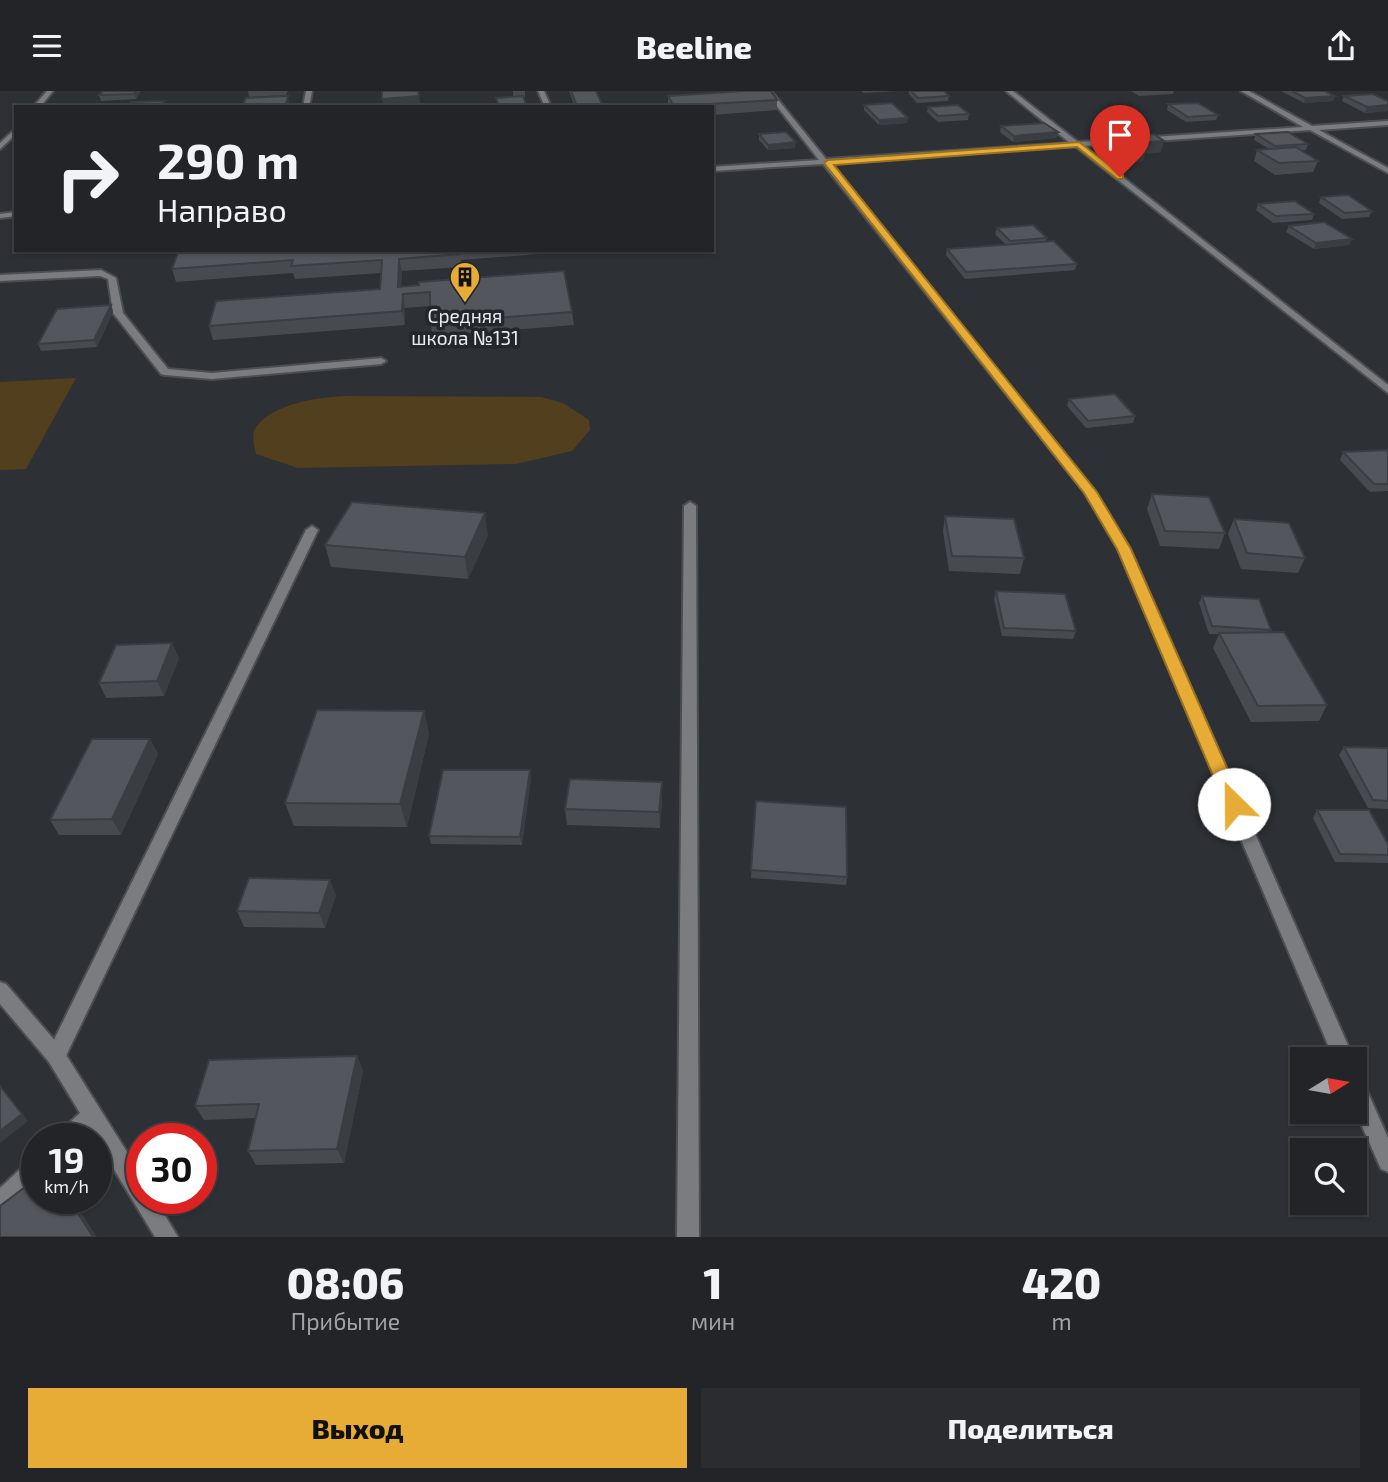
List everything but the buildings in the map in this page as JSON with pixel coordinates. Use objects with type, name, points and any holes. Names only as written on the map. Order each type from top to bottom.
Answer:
[{"type":"street","points":[[38,105],[50,91]]},
{"type":"street","points":[[768,91],[1021,407],[1074,469],[1124,549],[1338,1047]]},
{"type":"street","points":[[1009,91],[1388,390]]},
{"type":"street","points":[[1244,91],[1388,171]]},
{"type":"street","points":[[714,169],[1388,123]]},
{"type":"street","points":[[0,147],[14,131]]},
{"type":"street","points":[[0,278],[101,273],[112,278],[118,313],[164,372],[212,376],[381,361]]},
{"type":"street","points":[[688,1237],[690,506]]},
{"type":"street","points":[[56,1056],[312,530]]},
{"type":"street","points":[[0,990],[56,1056],[126,1170]]},
{"type":"street","points":[[1367,1114],[1388,1162]]},
{"type":"street","points":[[83,1123],[92,1115]]},
{"type":"street","points":[[0,1202],[21,1182]]},
{"type":"street","points":[[153,1214],[167,1237]]},
{"type":"shaded area","points":[[76,378],[26,469],[0,470],[0,382]]},
{"type":"shaded area","points":[[345,396],[541,397],[563,403],[589,420],[590,430],[572,451],[516,464],[298,468],[256,454],[254,430],[274,412],[310,400]]},
{"type":"place","name":"Средняя школа №131","points":[[465,304]]},
{"type":"route","points":[[1120,177],[1079,144],[828,163],[1090,492],[1124,549],[1234,804]]}]
